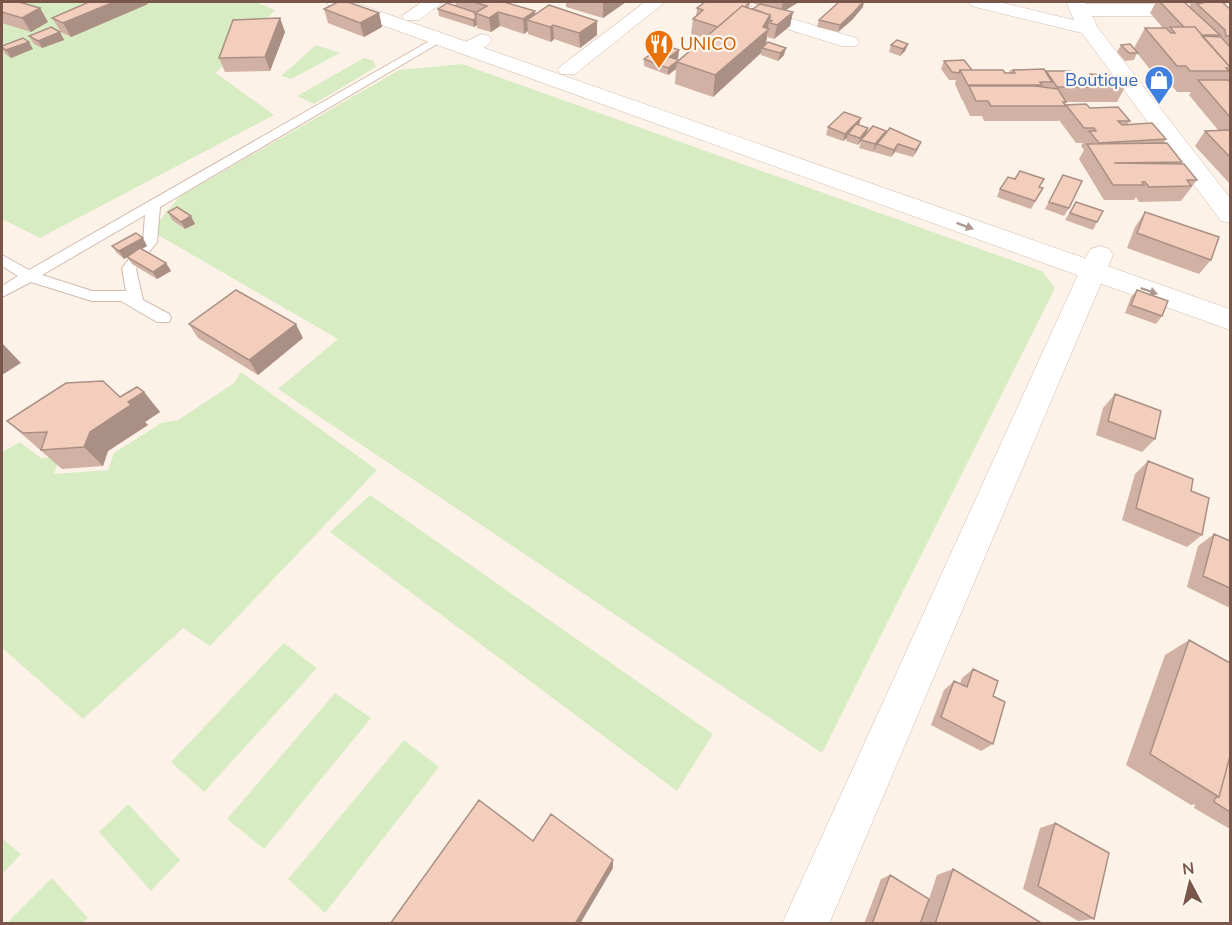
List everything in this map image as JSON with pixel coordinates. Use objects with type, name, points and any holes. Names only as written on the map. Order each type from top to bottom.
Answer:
[{"type":"main road","points":[[336,2],[440,38],[475,44],[568,70],[1096,263],[1230,320]]},
{"type":"main road","points":[[372,2],[412,16],[475,44],[1096,263],[1230,302]]},
{"type":"main road","points":[[412,16],[434,2]]},
{"type":"main road","points":[[568,70],[656,2]]},
{"type":"main road","points":[[718,2],[849,42]]},
{"type":"main road","points":[[978,2],[1082,14],[1217,7],[1230,26]]},
{"type":"main road","points":[[1082,14],[1230,215]]},
{"type":"main road","points":[[805,924],[1096,263]]},
{"type":"lane","points":[[2,292],[440,38]]},
{"type":"lane","points":[[136,301],[129,268],[150,242],[153,203]]},
{"type":"lane","points":[[2,260],[28,276],[92,296],[124,297],[136,301],[163,318]]},
{"type":"green space","points":[[2,2],[256,2],[275,10],[216,73],[274,115],[40,238],[2,219]]},
{"type":"green space","points":[[316,45],[340,53],[291,79],[281,76]]},
{"type":"green space","points":[[364,58],[374,61],[376,67],[314,104],[297,96]]},
{"type":"green space","points":[[462,64],[1042,271],[1055,288],[822,753],[278,389],[338,339],[151,231],[179,197],[399,70]]},
{"type":"green space","points":[[241,372],[377,470],[210,646],[183,628],[83,719],[2,648],[2,452],[20,442],[41,458],[60,457],[54,474],[108,470],[114,453],[161,423],[178,420],[234,383]]},
{"type":"green space","points":[[370,495],[713,734],[677,791],[330,532]]},
{"type":"green space","points":[[284,643],[317,668],[204,792],[171,762]]},
{"type":"green space","points":[[335,693],[371,718],[264,849],[227,819]]},
{"type":"green space","points":[[404,740],[439,767],[325,913],[288,879]]},
{"type":"green space","points":[[128,804],[180,860],[151,891],[99,832]]},
{"type":"green space","points":[[2,838],[21,854],[2,874]]},
{"type":"green space","points":[[52,878],[88,918],[82,923],[7,923]]},
{"type":"building","points":[[2,2],[19,2],[40,8],[22,18],[2,12]]},
{"type":"building","points":[[89,2],[114,2],[63,23],[52,18]]},
{"type":"building","points":[[338,2],[348,2],[379,13],[360,23],[324,9]]},
{"type":"building","points":[[474,2],[504,2],[535,11],[523,19],[498,12],[489,18],[475,13],[487,6]]},
{"type":"building","points":[[705,2],[750,2],[718,27],[693,19],[703,10],[697,8]]},
{"type":"building","points":[[839,2],[863,2],[840,25],[819,20]]},
{"type":"building","points":[[1160,2],[1184,2],[1220,35],[1202,35],[1195,27],[1184,27]]},
{"type":"building","points":[[1200,2],[1222,2],[1230,9],[1230,36],[1226,36],[1225,30],[1197,4],[1202,3]]},
{"type":"building","points":[[447,3],[477,13],[475,13],[476,18],[473,20],[438,9]]},
{"type":"building","points":[[760,4],[793,12],[777,25],[770,23],[772,21],[770,15],[753,9]]},
{"type":"building","points":[[549,5],[597,21],[579,33],[527,20]]},
{"type":"building","points":[[742,6],[770,15],[763,27],[769,29],[715,75],[677,62]]},
{"type":"building","points":[[280,18],[265,57],[219,58],[233,20]]},
{"type":"building","points":[[51,27],[60,32],[38,41],[29,36]]},
{"type":"building","points":[[1170,27],[1195,27],[1230,67],[1226,68],[1229,71],[1190,71],[1186,66],[1177,66],[1145,28],[1166,28],[1171,33],[1175,33]]},
{"type":"building","points":[[1202,36],[1221,37],[1230,47],[1230,67]]},
{"type":"building","points":[[23,38],[29,42],[6,50],[2,47],[2,46]]},
{"type":"building","points":[[897,40],[908,44],[903,49],[891,45]]},
{"type":"building","points":[[768,42],[786,48],[780,53],[762,48]]},
{"type":"building","points":[[1130,44],[1138,53],[1129,53],[1121,45]]},
{"type":"building","points":[[664,45],[679,50],[669,57],[679,60],[668,68],[644,59]]},
{"type":"building","points":[[964,60],[972,70],[952,72],[944,61]]},
{"type":"building","points":[[1044,69],[1052,82],[1040,82],[1042,85],[968,85],[960,70],[1003,70],[1005,73],[1015,73],[1013,70]]},
{"type":"building","points":[[1046,71],[1070,71],[1077,78],[1091,78],[1090,74],[1116,76],[1125,87],[1057,87]]},
{"type":"building","points":[[1198,80],[1228,80],[1230,82],[1230,117]]},
{"type":"building","points":[[969,86],[1035,86],[1058,89],[1066,106],[991,106],[988,101],[976,101]]},
{"type":"building","points":[[1086,104],[1090,108],[1118,107],[1130,121],[1118,121],[1122,125],[1152,123],[1166,139],[1099,143],[1089,131],[1096,131],[1094,128],[1084,128],[1066,105]]},
{"type":"building","points":[[844,112],[861,118],[845,134],[828,127]]},
{"type":"building","points":[[856,124],[868,128],[860,138],[848,134]]},
{"type":"building","points":[[873,126],[886,131],[875,144],[861,140]]},
{"type":"building","points":[[890,128],[921,142],[916,150],[898,144],[894,150],[877,144]]},
{"type":"building","points":[[1230,130],[1230,157],[1205,131]]},
{"type":"building","points":[[1167,143],[1182,162],[1114,163],[1184,164],[1197,180],[1187,180],[1191,186],[1149,187],[1145,182],[1142,182],[1144,185],[1113,185],[1087,144]]},
{"type":"building","points":[[1020,171],[1044,179],[1039,187],[1043,188],[1035,201],[1000,189],[1008,177],[1015,179]]},
{"type":"building","points":[[1063,175],[1082,181],[1069,208],[1049,202]]},
{"type":"building","points":[[1076,202],[1103,211],[1097,222],[1070,213]]},
{"type":"building","points":[[177,207],[191,216],[181,222],[168,212]]},
{"type":"building","points":[[1145,212],[1219,237],[1211,260],[1137,233]]},
{"type":"building","points":[[136,233],[143,238],[119,251],[112,246]]},
{"type":"building","points":[[140,248],[166,263],[153,272],[127,257]]},
{"type":"building","points":[[236,290],[296,324],[249,360],[189,324]]},
{"type":"building","points":[[1137,290],[1168,301],[1162,316],[1131,305]]},
{"type":"building","points":[[103,381],[120,397],[137,387],[144,392],[128,402],[131,405],[90,432],[84,447],[41,450],[47,432],[23,433],[7,421],[66,383]]},
{"type":"building","points":[[1115,394],[1161,411],[1155,439],[1108,421]]},
{"type":"building","points":[[1148,461],[1193,479],[1191,491],[1209,498],[1202,535],[1136,508]]},
{"type":"building","points":[[1214,534],[1230,541],[1230,588],[1203,576]]},
{"type":"building","points":[[1189,640],[1230,663],[1230,756],[1219,797],[1150,754]]},
{"type":"building","points":[[973,669],[998,681],[993,696],[1005,702],[993,744],[941,717],[954,681],[967,687]]},
{"type":"building","points":[[1230,756],[1230,812],[1214,802],[1215,798],[1219,797]]},
{"type":"building","points":[[479,800],[533,841],[551,814],[613,860],[575,924],[390,924]]},
{"type":"building","points":[[1055,823],[1109,853],[1094,919],[1038,886]]},
{"type":"building","points":[[953,869],[1043,924],[935,924]]},
{"type":"building","points":[[890,875],[929,899],[920,924],[872,924]]},
{"type":"place","name":"UNICO","points":[[659,70]]},
{"type":"place","name":"Boutique","points":[[1159,106]]}]
